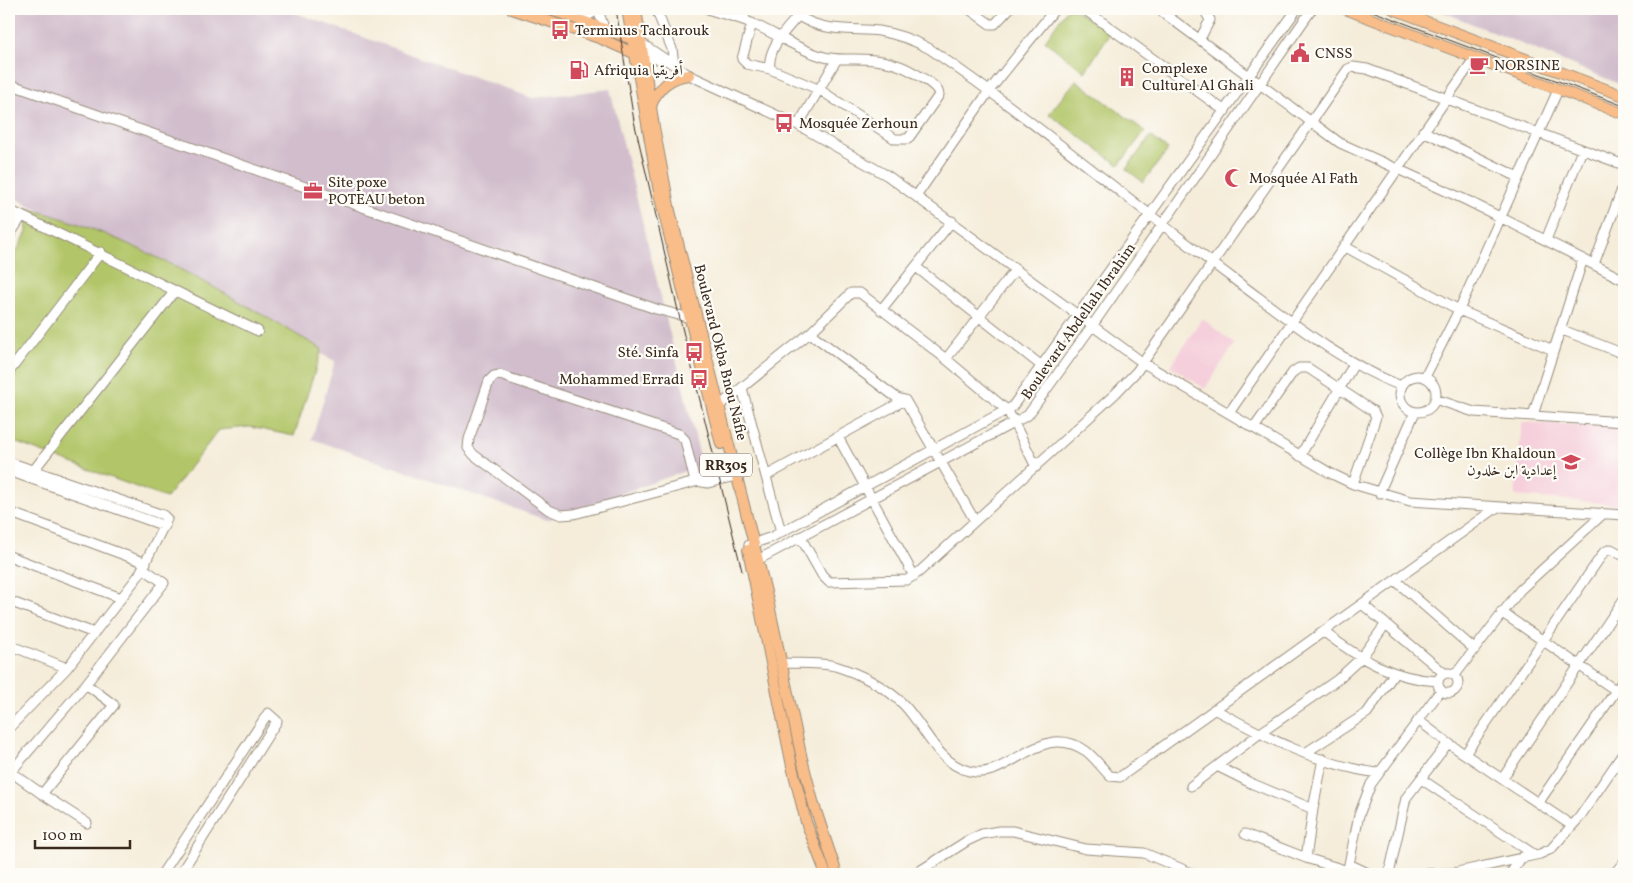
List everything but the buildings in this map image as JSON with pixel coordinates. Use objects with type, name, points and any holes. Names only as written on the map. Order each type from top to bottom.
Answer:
[{"type":"main road","points":[[512,9],[599,38],[639,55]]},
{"type":"main road","points":[[549,9],[636,41]]},
{"type":"main road","name":"Boulevard Okba Bnou Nafie","points":[[627,9],[651,108],[666,192],[693,319],[719,406],[732,473]]},
{"type":"main road","name":"Boulevard Okba Bnou Nafie","points":[[636,9],[636,41]]},
{"type":"main road","points":[[1345,9],[1624,114]]},
{"type":"main road","points":[[1392,9],[1624,96]]},
{"type":"main road","name":"Boulevard Okba Bnou Nafie","points":[[639,55],[660,198],[782,663],[814,805],[837,874]]},
{"type":"main road","points":[[651,108],[655,97],[667,83],[689,74]]},
{"type":"main road","name":"Boulevard Okba Bnou Nafie","points":[[754,562],[792,766],[806,822],[826,874]]},
{"type":"street","points":[[581,20],[600,9],[604,28]]},
{"type":"street","points":[[656,9],[672,49],[674,66]]},
{"type":"street","points":[[708,9],[748,22],[815,54],[837,59],[877,60],[897,64],[936,88],[939,97],[911,136],[901,140],[820,90],[770,69],[747,64],[742,59],[748,22],[743,9]]},
{"type":"street","points":[[791,9],[798,16],[819,25],[880,32],[915,41],[989,91],[1043,131],[1150,217],[1292,322],[1369,373],[1401,386]]},
{"type":"street","points":[[968,9],[990,24],[999,22],[1009,9]]},
{"type":"street","points":[[917,195],[989,91],[1055,9]]},
{"type":"street","points":[[1084,9],[1225,111]]},
{"type":"street","points":[[1158,9],[1340,143],[1500,217],[1624,280]]},
{"type":"street","points":[[1200,39],[1210,20],[1204,9]]},
{"type":"street","name":"Boulevard Abdellah Ibrahim","points":[[750,545],[781,532],[1008,411],[1043,367],[1297,9]]},
{"type":"street","name":"Boulevard Abdellah Ibrahim","points":[[754,562],[1028,415],[1312,9]]},
{"type":"street","points":[[770,69],[771,54],[780,37],[798,16]]},
{"type":"street","points":[[636,41],[689,74],[798,125],[859,158],[917,195],[1078,317],[1142,362],[1300,456],[1353,484],[1410,501],[1624,516]]},
{"type":"street","points":[[639,55],[665,60]]},
{"type":"street","points":[[798,125],[837,59]]},
{"type":"street","points":[[1229,413],[1474,59]]},
{"type":"street","points":[[801,538],[822,575],[829,582],[907,580],[914,576],[1116,394],[1137,371],[1344,72],[1353,66],[1367,69],[1624,165]]},
{"type":"street","points":[[9,84],[638,302],[693,319]]},
{"type":"street","points":[[1425,377],[1459,310],[1558,90]]},
{"type":"street","points":[[1423,131],[1518,177]]},
{"type":"street","points":[[1546,240],[1582,150]]},
{"type":"street","points":[[1594,264],[1622,200],[1624,184]]},
{"type":"street","points":[[9,210],[101,252],[174,292],[258,331]]},
{"type":"street","points":[[9,236],[22,216]]},
{"type":"street","points":[[882,310],[952,221]]},
{"type":"street","points":[[1344,246],[1459,310],[1553,350]]},
{"type":"street","points":[[9,372],[101,252]]},
{"type":"street","points":[[1533,415],[1583,259]]},
{"type":"street","points":[[916,267],[1043,367]]},
{"type":"street","points":[[946,359],[1015,270]]},
{"type":"street","points":[[33,471],[174,292]]},
{"type":"street","points":[[719,406],[810,333],[851,293],[860,293],[946,359],[1008,411],[1036,467]]},
{"type":"street","points":[[1560,329],[1624,354]]},
{"type":"street","points":[[810,333],[897,398],[905,400],[975,521]]},
{"type":"street","points":[[1300,456],[1354,364]]},
{"type":"street","points":[[1254,428],[1293,372],[1299,368],[1308,368],[1373,410],[1376,416],[1353,484]]},
{"type":"street","points":[[696,482],[685,440],[679,434],[500,375],[494,376],[489,381],[468,439],[468,448],[474,455],[549,510],[561,515],[574,514],[696,482],[706,476],[732,473]]},
{"type":"street","points":[[1411,376],[1425,377],[1434,386],[1435,399],[1431,407],[1423,411],[1414,412],[1406,408],[1401,402],[1399,394],[1401,386],[1411,376]]},
{"type":"street","points":[[742,388],[781,532]]},
{"type":"street","points":[[1435,399],[1474,412],[1624,422]]},
{"type":"street","points":[[766,476],[905,400]]},
{"type":"street","points":[[1379,493],[1414,412]]},
{"type":"street","points":[[838,437],[914,576]]},
{"type":"street","points":[[9,462],[163,515],[167,519],[145,566],[121,598],[67,668],[9,728]]},
{"type":"street","points":[[9,471],[165,526]]},
{"type":"street","points":[[782,663],[833,666],[861,676],[894,696],[904,705],[946,759],[969,771],[979,772],[998,767],[1029,749],[1061,742],[1087,752],[1110,776],[1120,777],[1496,508]]},
{"type":"street","points":[[9,512],[145,566],[164,583],[86,684],[10,773],[86,823]]},
{"type":"street","points":[[1455,674],[1501,612],[1541,569],[1603,514]]},
{"type":"street","points":[[1465,754],[1604,552],[1611,548],[1624,556]]},
{"type":"street","points":[[9,556],[121,598]]},
{"type":"street","points":[[1395,580],[1474,649]]},
{"type":"street","points":[[1502,778],[1624,599]]},
{"type":"street","points":[[9,601],[94,633]]},
{"type":"street","points":[[1362,604],[1444,673],[1455,674]]},
{"type":"street","points":[[1501,612],[1620,693]]},
{"type":"street","points":[[1191,786],[1259,734],[1337,680],[1361,658],[1385,625]]},
{"type":"street","points":[[1324,632],[1361,658],[1394,674],[1438,681]]},
{"type":"street","points":[[9,646],[67,668]]},
{"type":"street","points":[[1438,681],[1444,673]]},
{"type":"street","points":[[1305,753],[1367,713],[1394,674]]},
{"type":"street","points":[[1438,681],[1441,690],[1447,693],[1456,689],[1458,683],[1455,674]]},
{"type":"street","points":[[1539,802],[1620,693],[1624,679]]},
{"type":"street","points":[[42,794],[113,708],[113,703],[86,684]]},
{"type":"street","points":[[1348,870],[1364,799],[1377,773],[1441,690]]},
{"type":"street","points":[[1214,709],[1259,734],[1305,753],[1357,770],[1377,773]]},
{"type":"street","points":[[162,874],[268,713],[277,721],[180,874]]},
{"type":"street","points":[[1418,720],[1448,743],[1571,825]]},
{"type":"street","points":[[1389,874],[1406,798],[1448,743]]},
{"type":"street","points":[[1420,874],[1453,873],[1535,855],[1551,849],[1579,818],[1624,752]]},
{"type":"street","points":[[1306,858],[1313,809],[1324,759]]},
{"type":"street","points":[[1217,766],[1253,784],[1313,809]]},
{"type":"street","points":[[1421,779],[1535,855]]},
{"type":"street","points":[[915,874],[966,841],[982,834],[999,831],[1013,831],[1086,849],[1144,853],[1194,874]]},
{"type":"street","points":[[1245,834],[1306,858],[1370,874]]},
{"type":"street","points":[[1510,874],[1522,857]]},
{"type":"street","points":[[1614,874],[1624,862]]},
{"type":"shaded area","points":[[9,9],[285,9],[532,98],[610,89],[702,465],[547,520],[312,439],[335,361],[9,195]]},
{"type":"shaded area","points":[[1436,9],[1624,9],[1624,86]]},
{"type":"shaded area","points":[[1202,318],[1234,344],[1205,389],[1171,366]]},
{"type":"shaded area","name":"Collège Ibn Khaldoun إعدادية ابن خلدون","points":[[1522,422],[1624,428],[1624,505],[1515,496]]},
{"type":"green space","points":[[1067,9],[1074,9],[1110,33],[1085,72],[1045,41]]},
{"type":"green space","points":[[1076,80],[1145,131],[1119,165],[1049,114]]},
{"type":"green space","points":[[1151,136],[1168,150],[1143,182],[1126,169]]},
{"type":"green space","points":[[26,208],[65,219],[141,250],[215,288],[322,349],[294,436],[250,427],[219,430],[166,498],[9,440],[9,265],[27,232]]},
{"type":"tram line","points":[[616,9],[634,121],[679,315],[742,571]]},
{"type":"tram line","points":[[1367,9],[1624,106]]},
{"type":"place","name":"Terminus Tacharouk","points":[[560,30]]},
{"type":"place","name":"CNSS","points":[[1300,53]]},
{"type":"place","name":"NORSINE","points":[[1479,65]]},
{"type":"place","name":"Afriquia أفريقيا","points":[[579,70]]},
{"type":"place","name":"Complexe Culturel Al Ghali","points":[[1127,77]]},
{"type":"place","name":"Mosquée Zerhoun","points":[[784,123]]},
{"type":"place","name":"Mosquée Al Fath","points":[[1234,178]]},
{"type":"place","name":"Site poxe POTEAU beton","points":[[313,191]]},
{"type":"place","name":"Sté. Sinfa","points":[[694,352]]},
{"type":"place","name":"Mohammed Erradi","points":[[699,379]]},
{"type":"place","name":"Collège Ibn Khaldoun إعدادية ابن خلدون","points":[[1571,462]]}]
